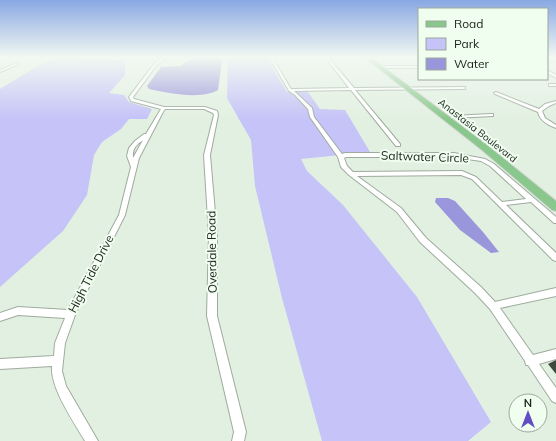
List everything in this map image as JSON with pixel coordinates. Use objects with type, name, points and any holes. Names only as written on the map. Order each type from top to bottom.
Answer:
[{"type":"main road","name":"Anastasia Boulevard","points":[[395,78],[452,117],[556,197]]},
{"type":"main road","name":"Anastasia Boulevard","points":[[398,78],[556,207]]},
{"type":"street","points":[[146,78],[131,97],[132,100],[164,108]]},
{"type":"street","points":[[282,78],[290,90],[296,94],[310,109],[312,117],[341,157],[344,167],[351,174],[364,178],[400,210],[424,240],[478,290],[492,306],[556,397]]},
{"type":"street","points":[[343,78],[398,145]]},
{"type":"street","points":[[550,85],[556,85]]},
{"type":"street","points":[[290,90],[464,88]]},
{"type":"street","points":[[496,92],[540,110]]},
{"type":"street","points":[[540,110],[546,105],[556,102]]},
{"type":"street","name":"High Tide Drive","points":[[92,441],[61,388],[57,371],[60,343],[71,314],[122,215],[136,158],[161,110],[164,108]]},
{"type":"street","name":"Overdale Road","points":[[164,108],[205,108],[215,112],[216,115],[207,155],[213,236],[212,316],[240,432],[238,441]]},
{"type":"street","points":[[540,110],[542,117],[556,127]]},
{"type":"street","points":[[452,117],[491,116]]},
{"type":"street","name":"Saltwater Circle","points":[[341,157],[345,155],[446,155],[472,157],[483,160],[492,165],[556,221]]},
{"type":"street","name":"Saltwater Circle","points":[[364,178],[462,173],[474,178],[556,258]]},
{"type":"street","points":[[500,204],[532,200]]},
{"type":"street","points":[[492,306],[556,292]]},
{"type":"street","points":[[0,317],[18,311],[71,314]]},
{"type":"street","points":[[530,361],[556,354]]},
{"type":"street","points":[[0,364],[58,361]]},
{"type":"green space","points":[[19,78],[123,78],[109,93],[124,95],[129,102],[152,109],[147,119],[129,119],[121,129],[102,142],[94,155],[87,195],[63,231],[0,287],[0,89]]},
{"type":"green space","points":[[227,78],[278,78],[287,92],[308,92],[320,109],[345,110],[370,152],[301,159],[307,171],[343,205],[417,297],[491,422],[468,441],[322,441],[282,298],[255,186],[251,140],[227,98]]},
{"type":"water","points":[[153,78],[220,78],[218,90],[203,95],[184,95],[165,92],[149,89],[147,86]]},
{"type":"water","points":[[436,198],[448,198],[455,201],[499,252],[491,253],[460,230],[435,202]]}]
